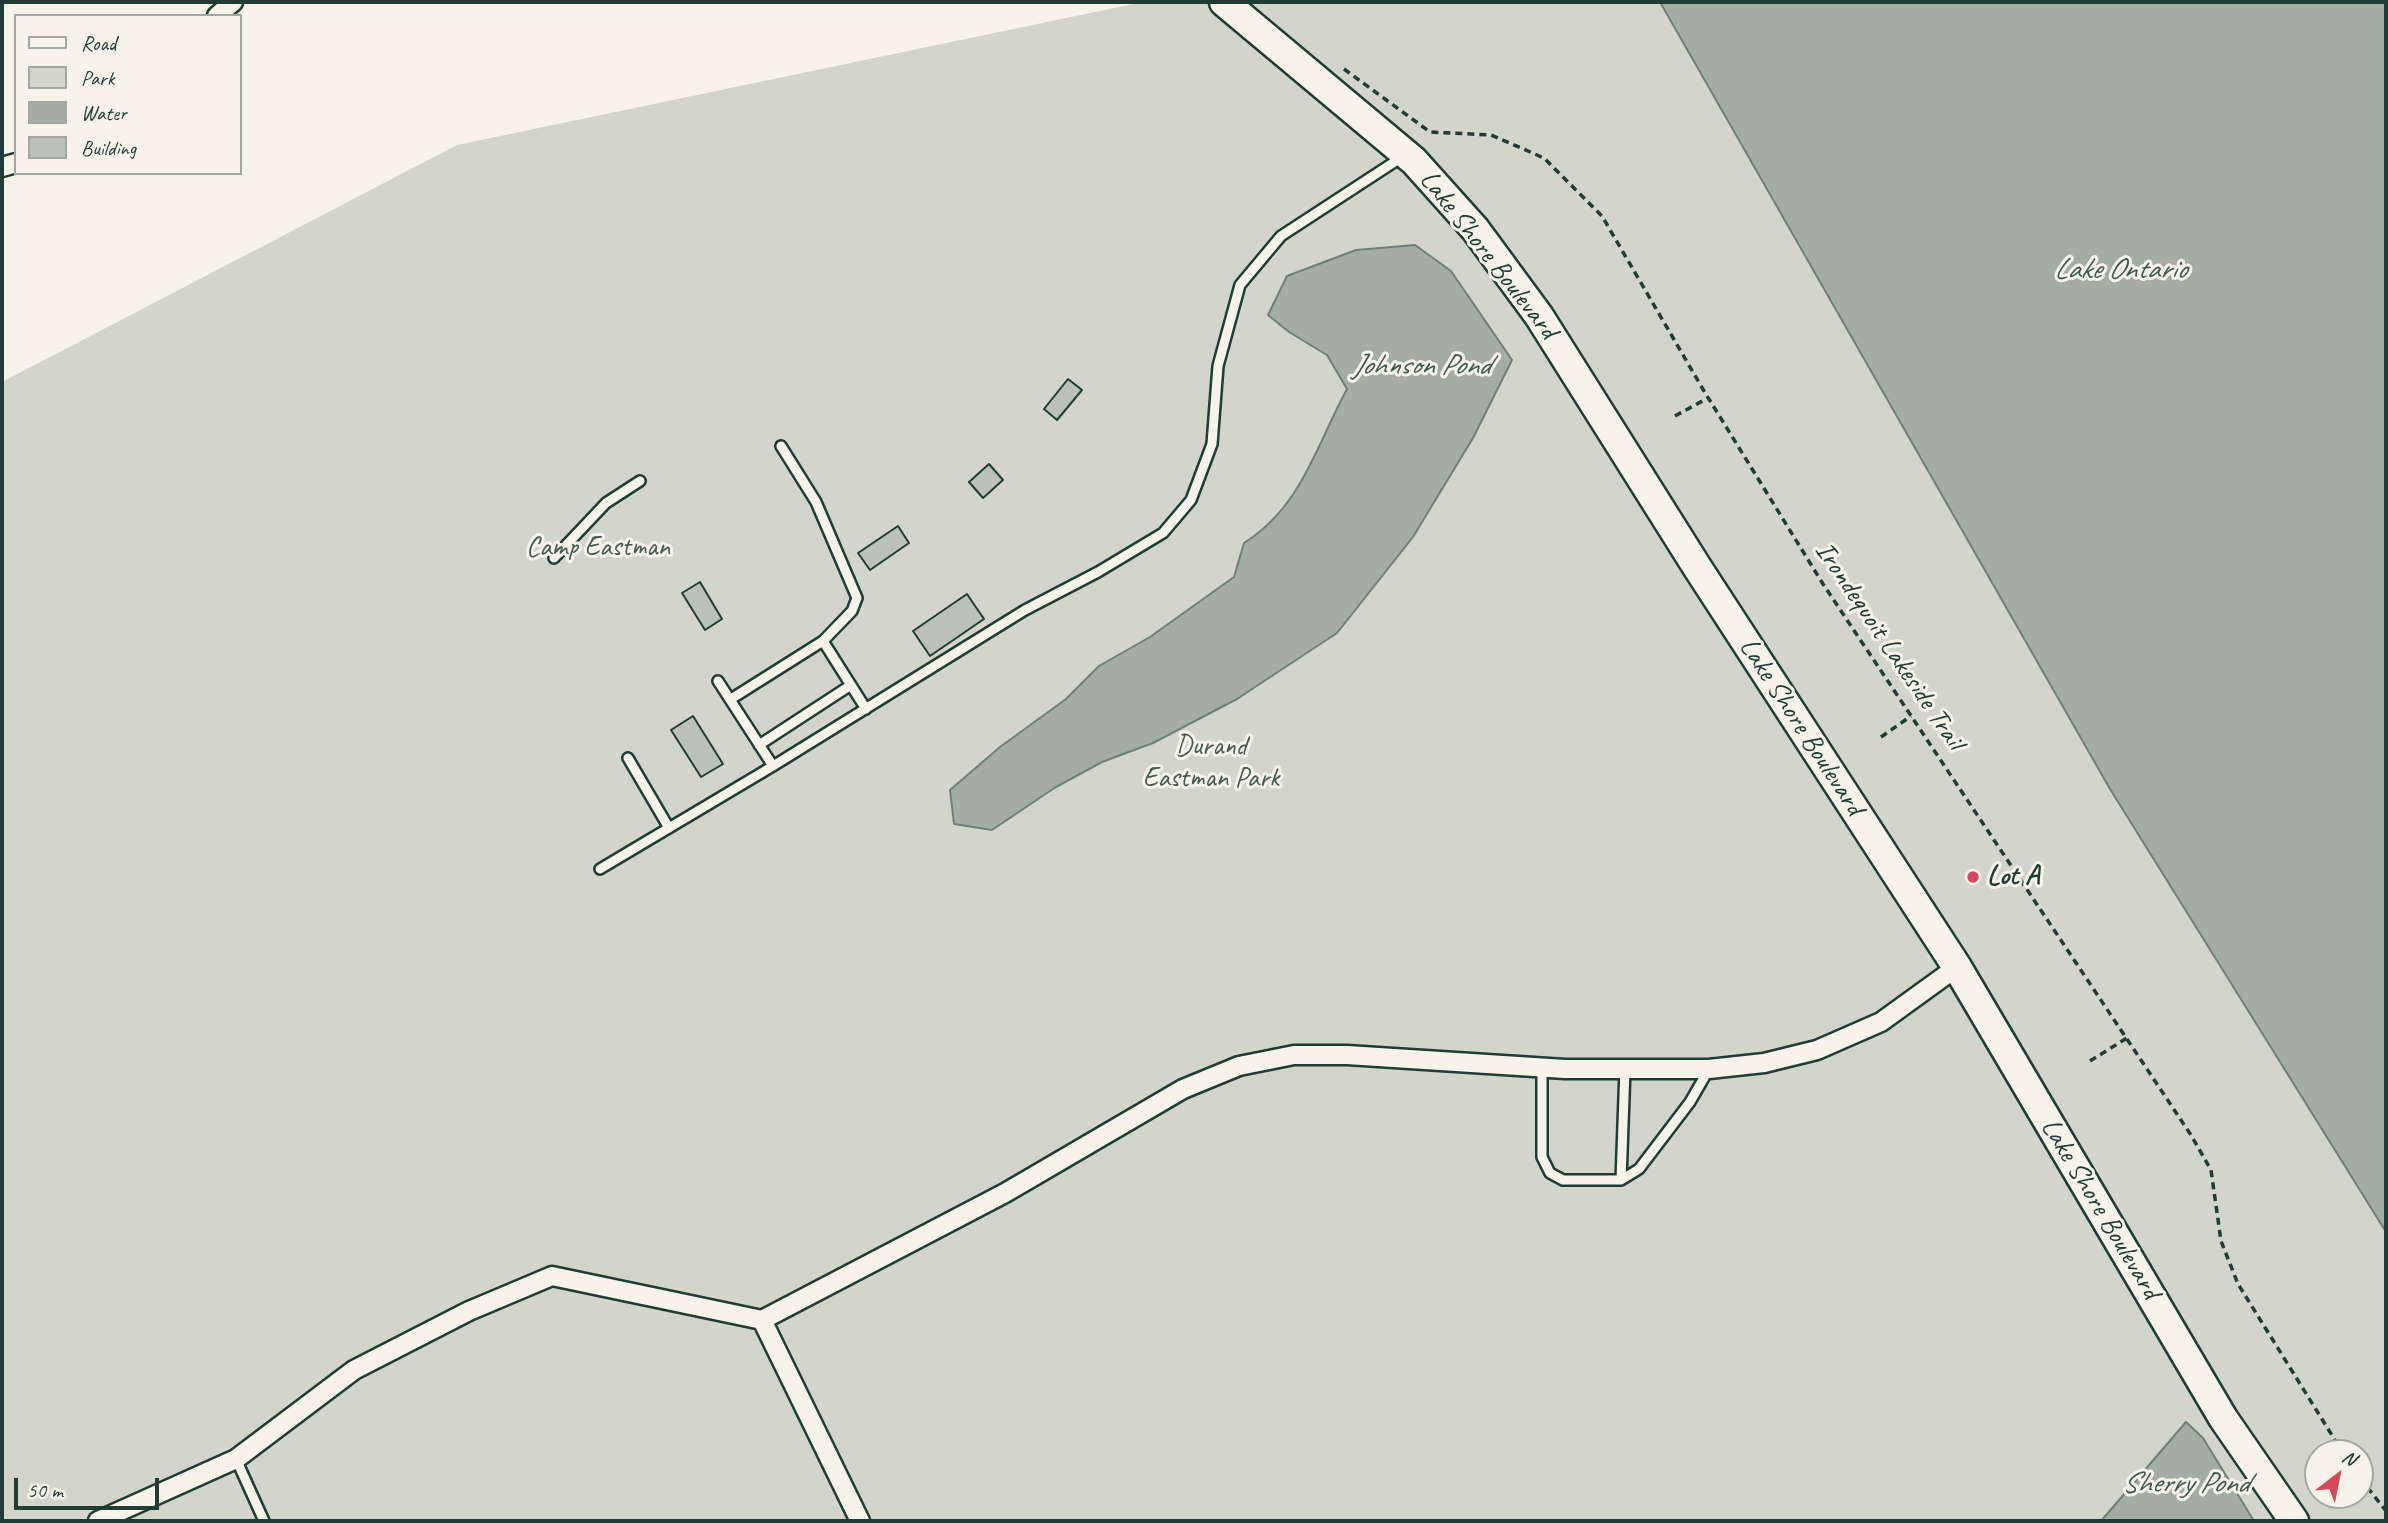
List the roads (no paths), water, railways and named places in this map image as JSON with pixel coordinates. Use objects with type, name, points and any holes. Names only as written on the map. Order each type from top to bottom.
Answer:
[{"type":"main road","name":"Lake Shore Boulevard","points":[[1224,2],[1407,154],[1475,229],[1539,316],[1697,567],[1957,967],[2223,1418],[2294,1521]]},
{"type":"street","points":[[219,14],[233,2]]},
{"type":"street","points":[[98,1521],[236,1459],[354,1370],[469,1311],[552,1276],[762,1320],[1005,1194],[1184,1089],[1239,1066],[1294,1055],[1347,1055],[1542,1068],[1709,1069],[1764,1063],[1817,1050],[1881,1022],[1957,967]]},
{"type":"street","points":[[762,1320],[860,1521]]},
{"type":"lane","points":[[600,869],[1025,610],[1098,572],[1163,533],[1191,500],[1212,444],[1218,366],[1240,285],[1281,236],[1407,154]]},
{"type":"lane","points":[[731,699],[823,641],[852,611],[857,598],[816,502],[781,446]]},
{"type":"lane","points":[[554,558],[606,503],[640,481]]},
{"type":"lane","points":[[823,641],[866,709]]},
{"type":"lane","points":[[718,681],[773,766]]},
{"type":"lane","points":[[759,744],[851,685]]},
{"type":"lane","points":[[628,758],[670,828]]},
{"type":"lane","points":[[1542,1068],[1542,1157],[1550,1173],[1563,1180],[1621,1180],[1639,1169],[1690,1102],[1709,1069]]},
{"type":"lane","points":[[1621,1180],[1625,1069]]},
{"type":"lane","points":[[236,1459],[264,1521]]},
{"type":"water","name":"Lake Ontario","points":[[1660,2],[2386,2],[2386,1232],[2110,789]]},
{"type":"water","name":"Johnson Pond","points":[[1415,245],[1451,271],[1512,360],[1473,438],[1413,537],[1337,633],[1237,699],[1153,743],[1102,762],[1056,787],[992,830],[954,824],[950,790],[1000,747],[1066,699],[1099,666],[1150,637],[1234,577],[1244,543],[1280,511],[1306,474],[1347,389],[1327,355],[1289,332],[1268,315],[1287,276],[1356,250]]},
{"type":"water","name":"Sherry Pond","points":[[2186,1422],[2203,1438],[2254,1521],[2101,1521]]},
{"type":"place","name":"Lot A","points":[[1973,877]]},
{"type":"park label","name":"Camp Eastman","points":[[598,548]]},
{"type":"park label","name":"Durand Eastman Park","points":[[1211,763]]}]
